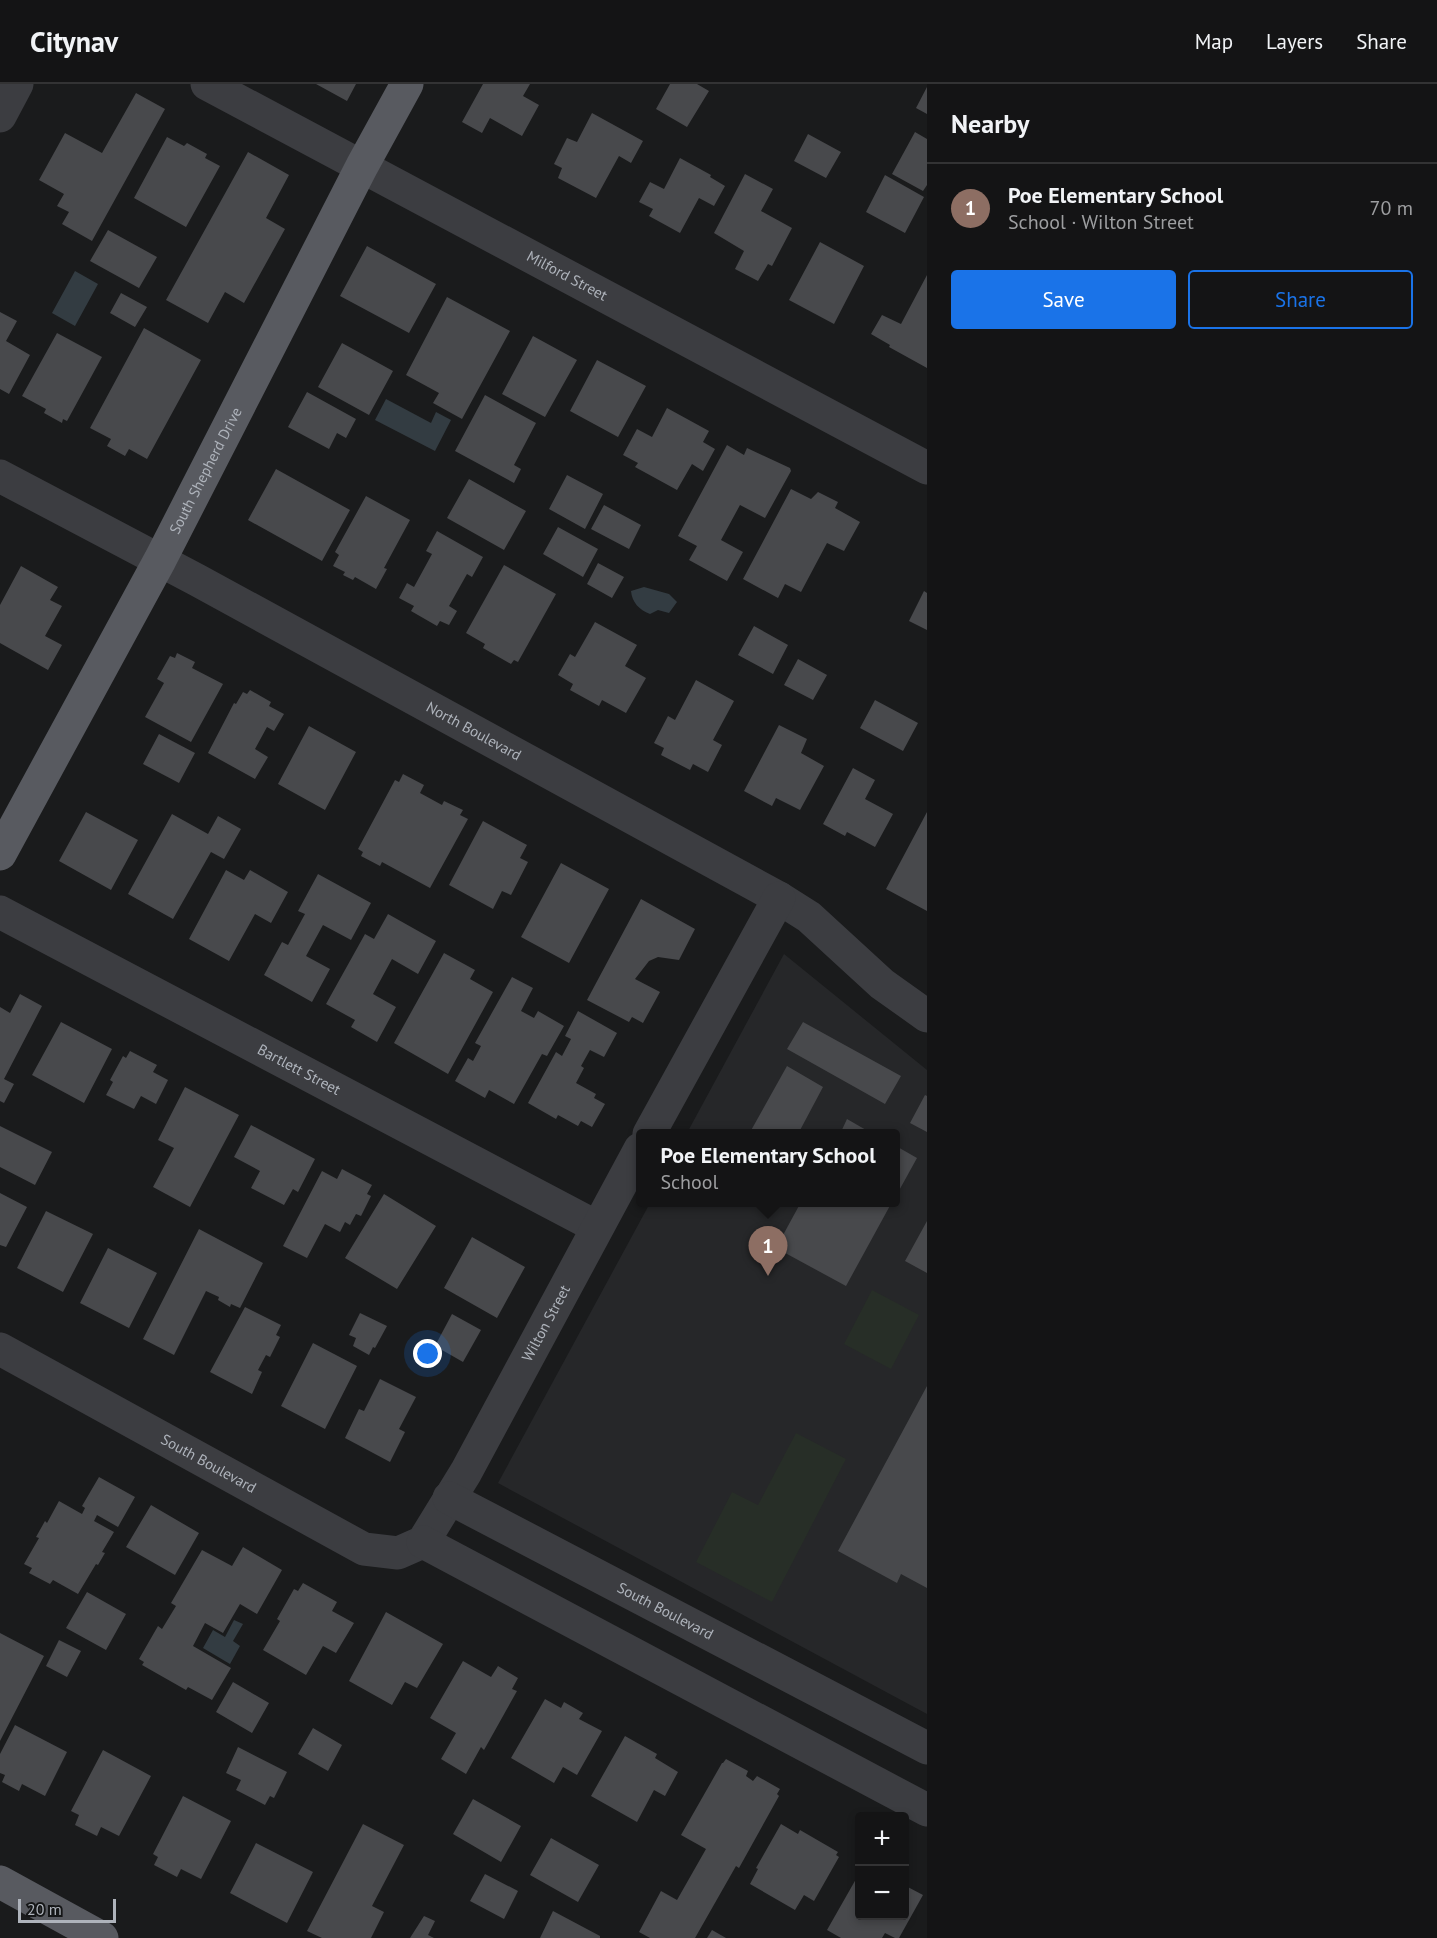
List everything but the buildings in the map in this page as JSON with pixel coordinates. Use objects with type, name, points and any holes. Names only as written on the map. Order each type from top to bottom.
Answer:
[{"type":"main road","name":"South Shepherd Drive","points":[[0,854],[160,560],[406,84]]},
{"type":"main road","points":[[0,1882],[102,1938]]},
{"type":"street","points":[[0,116],[17,84]]},
{"type":"street","name":"Milford Street","points":[[207,84],[927,468]]},
{"type":"street","name":"North Boulevard","points":[[0,476],[160,560],[779,898],[809,917],[882,984],[927,1016]]},
{"type":"street","points":[[652,1129],[779,898]]},
{"type":"street","name":"Bartlett Street","points":[[0,912],[597,1227]]},
{"type":"street","name":"Wilton Street","points":[[449,1498],[466,1472],[636,1156]]},
{"type":"street","name":"South Boulevard","points":[[0,1349],[364,1549],[398,1553],[423,1542]]},
{"type":"street","points":[[449,1498],[423,1542],[927,1810]]},
{"type":"street","name":"South Boulevard","points":[[449,1498],[927,1748]]},
{"type":"shaded area","points":[[75,271],[98,284],[75,326],[52,313]]},
{"type":"shaded area","points":[[386,399],[431,423],[436,412],[451,420],[435,451],[375,420]]},
{"type":"shaded area","points":[[644,587],[669,594],[677,602],[669,613],[658,610],[650,614],[639,608],[631,591]]},
{"type":"shaded area","points":[[784,954],[927,1070],[927,1714],[498,1483],[648,1207],[900,1207],[900,1129],[689,1129]]},
{"type":"shaded area","points":[[872,1290],[919,1315],[891,1369],[844,1344]]},
{"type":"shaded area","points":[[796,1433],[846,1459],[772,1602],[696,1562],[732,1492],[758,1505]]},
{"type":"shaded area","points":[[234,1620],[243,1624],[233,1641],[240,1646],[230,1664],[203,1648],[213,1630],[225,1637]]},
{"type":"place","name":"Poe Elementary School","points":[[768,1276]]}]
